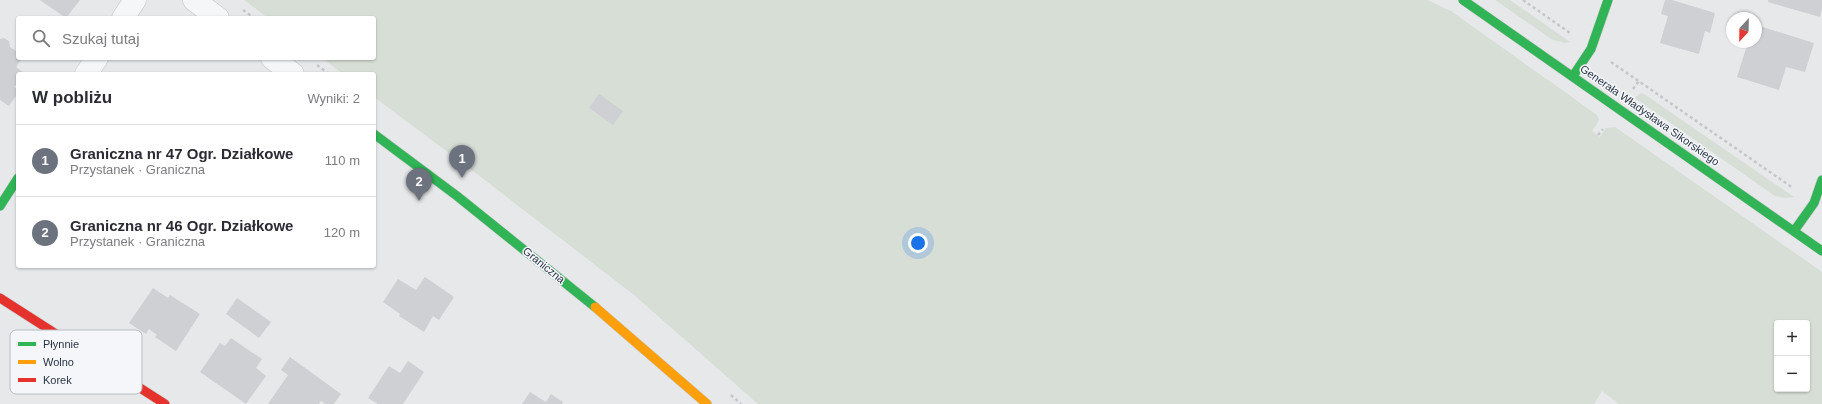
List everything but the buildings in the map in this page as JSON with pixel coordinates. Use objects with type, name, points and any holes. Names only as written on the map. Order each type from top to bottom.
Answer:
[{"type":"street","points":[[124,16],[135,0]]},
{"type":"street","points":[[194,0],[215,16]]},
{"type":"street","name":"Generała Władysława Sikorskiego","points":[[1463,0],[1822,251]]},
{"type":"street","points":[[1573,76],[1591,49],[1600,28],[1608,0]]},
{"type":"street","points":[[87,72],[96,60]]},
{"type":"street","points":[[275,60],[290,72]]},
{"type":"street","name":"Graniczna","points":[[376,135],[457,196],[619,326],[707,404]]},
{"type":"street","points":[[1794,231],[1814,203],[1822,180]]},
{"type":"street","points":[[0,206],[16,181]]},
{"type":"street","points":[[0,298],[50,330]]},
{"type":"street","points":[[142,389],[165,404]]},
{"type":"path","points":[[1523,0],[1572,35]]},
{"type":"path","points":[[1610,61],[1795,189]]},
{"type":"shaded area","points":[[244,0],[1427,0],[1451,11],[1597,115],[1599,120],[1592,131],[1600,137],[1606,128],[1615,127],[1822,272],[1822,404],[1619,404],[1602,391],[1594,404],[758,404],[634,295],[376,98],[376,72],[340,72],[325,60],[376,60],[376,16],[265,16]]},
{"type":"shaded area","points":[[1495,0],[1510,0],[1570,42],[1565,43],[1553,40]]},
{"type":"shaded area","points":[[1641,93],[1794,197],[1785,198],[1775,196],[1635,98]]},
{"type":"traffic: fast","points":[[1463,0],[1822,251]]},
{"type":"traffic: fast","points":[[1573,76],[1591,49],[1608,0]]},
{"type":"traffic: fast","points":[[376,135],[457,196],[595,307]]},
{"type":"traffic: fast","points":[[1794,231],[1814,203],[1822,180]]},
{"type":"traffic: fast","points":[[0,206],[16,181]]},
{"type":"traffic: slow","points":[[595,307],[707,404]]},
{"type":"traffic: jam","points":[[0,298],[50,330]]},
{"type":"traffic: jam","points":[[142,389],[165,404]]},
{"type":"place","name":"Graniczna nr 47 Ogr. Działkowe","points":[[462,178]]},
{"type":"place","name":"Graniczna nr 46 Ogr. Działkowe","points":[[419,201]]}]
